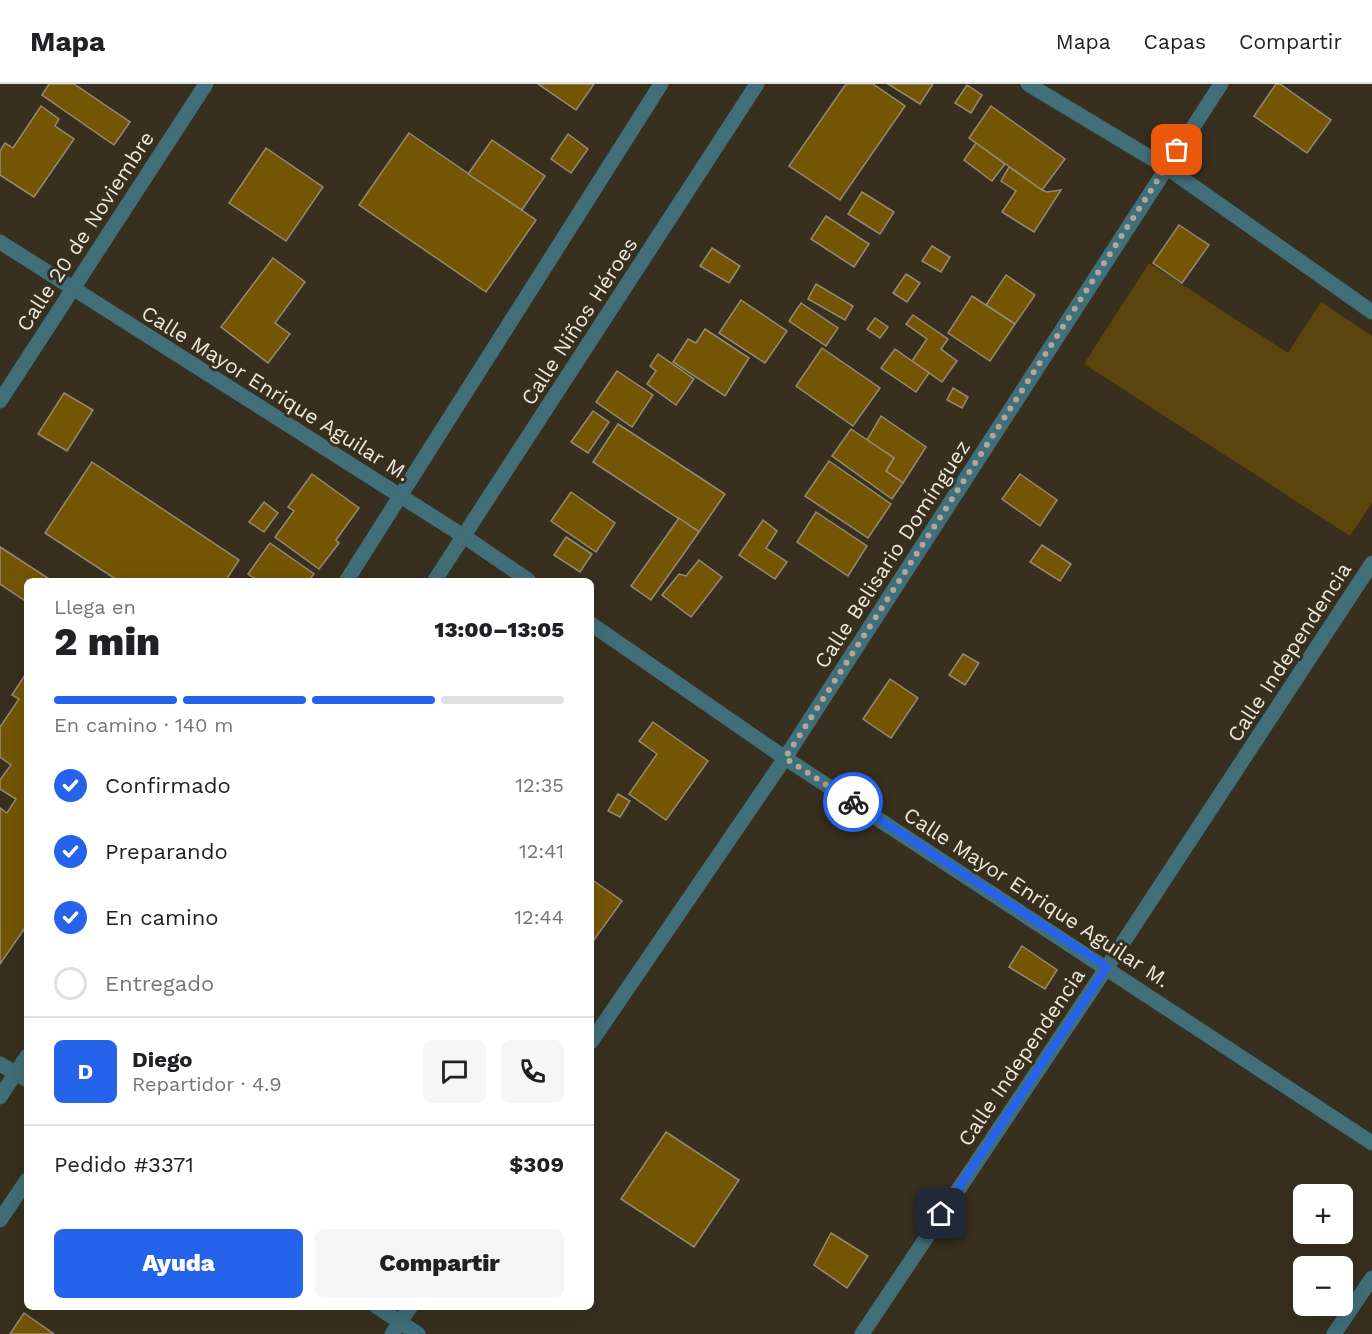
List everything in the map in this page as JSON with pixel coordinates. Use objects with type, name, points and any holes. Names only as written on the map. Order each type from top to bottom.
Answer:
[{"type":"street","name":"Calle 20 de Noviembre","points":[[0,401],[206,84]]},
{"type":"street","points":[[349,578],[661,84]]},
{"type":"street","name":"Calle Niños Héroes","points":[[436,578],[757,84]]},
{"type":"street","points":[[1028,84],[1166,167],[1372,312]]},
{"type":"street","name":"Calle Belisario Domínguez","points":[[594,1038],[785,758],[1221,84]]},
{"type":"street","name":"Calle Mayor Enrique Aguilar M.","points":[[0,242],[465,537],[525,578]]},
{"type":"street","name":"Calle Independencia","points":[[862,1334],[1107,967],[1372,562]]},
{"type":"street","name":"Calle Mayor Enrique Aguilar M.","points":[[594,626],[785,758],[1107,967],[1372,1143]]},
{"type":"street","points":[[0,1064],[21,1077],[0,1097]]},
{"type":"street","points":[[0,1220],[24,1184]]},
{"type":"street","points":[[1334,1334],[1372,1278]]},
{"type":"street","points":[[380,1310],[396,1328],[418,1334]]},
{"type":"street","points":[[396,1328],[408,1310]]},
{"type":"shaded area","points":[[1149,263],[1288,353],[1321,302],[1372,336],[1372,503],[1350,536],[1084,364]]},
{"type":"building","points":[[49,84],[74,84],[130,122],[114,145],[42,95]]},
{"type":"building","points":[[538,84],[594,84],[576,110]]},
{"type":"building","points":[[846,84],[873,84],[905,106],[840,200],[789,166]]},
{"type":"building","points":[[888,84],[933,84],[920,104]]},
{"type":"building","points":[[1276,84],[1280,84],[1331,120],[1307,153],[1254,116]]},
{"type":"building","points":[[967,85],[982,95],[971,113],[955,103]]},
{"type":"building","points":[[41,106],[59,119],[55,126],[74,139],[34,197],[0,175],[0,151],[5,143],[13,148]]},
{"type":"building","points":[[991,106],[1065,159],[1042,190],[969,138]]},
{"type":"building","points":[[409,133],[536,220],[486,292],[359,205]]},
{"type":"building","points":[[568,134],[588,149],[571,173],[551,159]]},
{"type":"building","points":[[492,140],[545,176],[522,210],[468,174]]},
{"type":"building","points":[[976,143],[1005,164],[992,181],[964,160]]},
{"type":"building","points":[[266,148],[323,187],[286,241],[229,203]]},
{"type":"building","points":[[1009,167],[1042,190],[1047,192],[1061,190],[1034,232],[1002,212],[1016,191],[1001,181]]},
{"type":"building","points":[[862,192],[894,212],[880,234],[848,214]]},
{"type":"building","points":[[826,216],[869,244],[854,267],[811,239]]},
{"type":"building","points":[[1179,225],[1209,245],[1182,283],[1153,263]]},
{"type":"building","points":[[932,246],[950,257],[941,272],[922,261]]},
{"type":"building","points":[[712,248],[740,266],[729,283],[700,266]]},
{"type":"building","points":[[273,258],[305,282],[275,323],[290,334],[268,363],[221,327]]},
{"type":"building","points":[[906,274],[920,283],[907,302],[893,293]]},
{"type":"building","points":[[1006,275],[1035,295],[1015,324],[986,305]]},
{"type":"building","points":[[816,284],[853,306],[845,320],[808,299]]},
{"type":"building","points":[[972,296],[1015,324],[990,361],[948,333]]},
{"type":"building","points":[[741,300],[787,331],[765,363],[719,333]]},
{"type":"building","points":[[801,303],[838,328],[826,346],[789,321]]},
{"type":"building","points":[[913,315],[948,339],[941,349],[957,361],[942,382],[912,361],[927,339],[906,324]]},
{"type":"building","points":[[875,318],[888,327],[880,338],[867,329]]},
{"type":"building","points":[[705,329],[749,358],[725,396],[673,362],[688,339],[696,343]]},
{"type":"building","points":[[822,348],[880,388],[853,426],[796,386]]},
{"type":"building","points":[[895,349],[929,373],[916,392],[881,368]]},
{"type":"building","points":[[658,354],[694,379],[676,405],[647,384],[656,371],[650,366]]},
{"type":"building","points":[[617,371],[653,395],[632,427],[596,402]]},
{"type":"building","points":[[953,388],[968,397],[962,408],[947,400]]},
{"type":"building","points":[[64,393],[93,410],[67,451],[38,434]]},
{"type":"building","points":[[593,411],[609,422],[588,453],[571,442]]},
{"type":"building","points":[[881,416],[926,447],[903,483],[886,471],[894,458],[867,440]]},
{"type":"building","points":[[618,424],[725,494],[699,532],[593,462]]},
{"type":"building","points":[[851,429],[894,458],[886,471],[903,483],[892,499],[832,456]]},
{"type":"building","points":[[829,461],[891,504],[868,538],[805,496]]},
{"type":"building","points":[[92,462],[239,560],[227,578],[114,578],[45,533]]},
{"type":"building","points":[[312,474],[359,508],[336,540],[339,543],[319,569],[275,537],[294,511],[288,507]]},
{"type":"building","points":[[1020,474],[1057,500],[1040,526],[1002,499]]},
{"type":"building","points":[[571,492],[615,523],[596,552],[551,521]]},
{"type":"building","points":[[264,502],[278,513],[264,532],[249,522]]},
{"type":"building","points":[[816,512],[867,546],[848,576],[797,542]]},
{"type":"building","points":[[679,518],[699,532],[651,600],[631,586]]},
{"type":"building","points":[[763,520],[777,531],[766,548],[787,562],[775,579],[739,555]]},
{"type":"building","points":[[566,537],[592,554],[580,572],[554,555]]},
{"type":"building","points":[[270,543],[314,574],[311,578],[254,578],[248,574]]},
{"type":"building","points":[[1042,545],[1071,564],[1060,581],[1030,562]]},
{"type":"building","points":[[0,547],[48,578],[24,578],[24,600],[0,584]]},
{"type":"building","points":[[699,560],[722,577],[691,617],[662,595],[679,574],[686,576]]},
{"type":"building","points":[[963,654],[979,663],[965,685],[949,675]]},
{"type":"building","points":[[24,677],[24,929],[0,964],[0,808],[7,813],[16,799],[0,789],[0,780],[11,765],[0,757],[0,727],[19,699],[12,695]]},
{"type":"building","points":[[890,679],[918,698],[891,738],[863,719]]},
{"type":"building","points":[[653,722],[708,761],[666,820],[629,794],[657,754],[639,741]]},
{"type":"building","points":[[618,794],[630,801],[620,817],[608,811]]},
{"type":"building","points":[[594,881],[622,901],[594,940]]},
{"type":"building","points":[[1022,946],[1057,970],[1045,989],[1009,967]]},
{"type":"building","points":[[666,1132],[739,1180],[694,1247],[621,1199]]},
{"type":"building","points":[[831,1233],[868,1256],[847,1288],[814,1265]]},
{"type":"building","points":[[24,1313],[54,1334],[10,1334]]},
{"type":"way so far","points":[[853,802],[785,758],[1177,150]]},
{"type":"route","points":[[853,802],[1107,967],[941,1214]]}]
